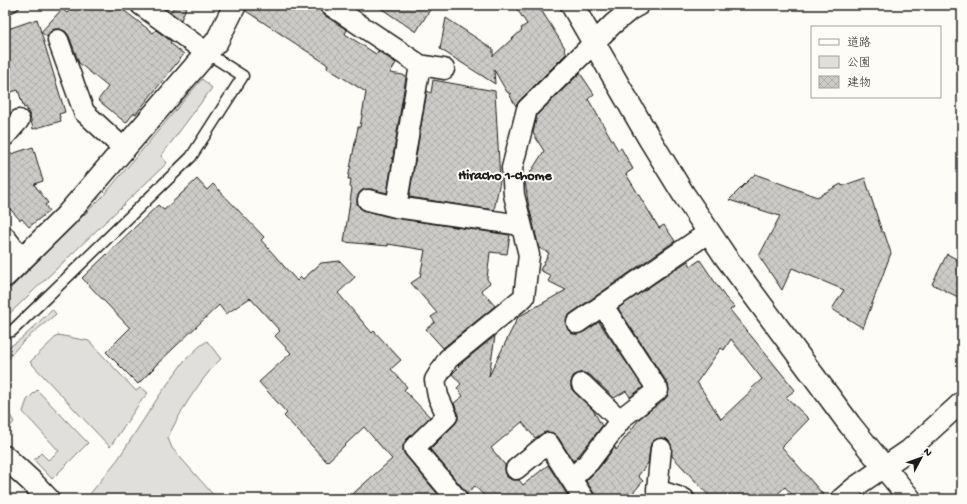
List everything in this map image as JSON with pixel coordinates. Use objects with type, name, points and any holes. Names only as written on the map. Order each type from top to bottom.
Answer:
[{"type":"street","points":[[141,5],[207,53]]},
{"type":"street","points":[[5,276],[66,216],[207,53],[217,41],[235,5]]},
{"type":"street","points":[[330,5],[420,65],[444,69]]},
{"type":"street","points":[[572,5],[649,138],[725,256],[850,426],[910,499]]},
{"type":"street","points":[[457,499],[414,448],[447,416],[438,396],[435,380],[448,359],[524,297],[529,255],[514,194],[512,168],[527,109],[594,45],[613,24],[630,10],[639,5]]},
{"type":"street","points":[[58,40],[84,112],[124,149]]},
{"type":"street","points":[[396,206],[420,65]]},
{"type":"street","points":[[5,136],[19,120]]},
{"type":"street","points":[[368,200],[396,206],[522,225]]},
{"type":"street","points":[[577,323],[709,232]]},
{"type":"street","points":[[5,237],[22,259]]},
{"type":"street","points":[[571,479],[589,462],[625,416],[658,390],[603,306]]},
{"type":"street","points":[[582,384],[625,416]]},
{"type":"street","points":[[841,499],[855,487],[908,450],[962,402]]},
{"type":"street","points":[[516,469],[548,443],[584,499]]},
{"type":"street","points":[[661,449],[657,490],[684,499]]},
{"type":"street","points":[[5,457],[48,499]]},
{"type":"lane","points":[[5,9],[14,5]]},
{"type":"lane","points":[[5,333],[12,331],[191,157],[244,76],[207,53]]},
{"type":"green space","points":[[202,79],[212,88],[161,156],[167,163],[5,318],[5,294],[104,195]]},
{"type":"green space","points":[[52,309],[56,314],[20,344],[5,366],[5,348],[23,337]]},
{"type":"green space","points":[[58,335],[89,341],[136,391],[141,387],[148,393],[110,447],[30,362]]},
{"type":"green space","points":[[207,341],[221,359],[206,375],[191,396],[168,438],[172,448],[217,499],[172,499],[167,497],[162,499],[86,499],[118,459],[184,361]]},
{"type":"green space","points":[[37,390],[88,443],[52,479],[34,460],[41,453],[48,460],[59,451],[23,412],[27,400]]},
{"type":"green space","points":[[5,406],[14,422],[5,433]]},
{"type":"building","points":[[79,5],[117,5],[153,33],[156,30],[171,41],[170,43],[184,54],[136,114],[134,113],[126,123],[98,100],[108,87],[79,63],[69,36],[66,32],[60,29],[54,29],[47,37],[41,32],[62,9],[67,13],[73,7]]},
{"type":"building","points":[[176,5],[187,5],[181,20],[170,12]]},
{"type":"building","points":[[247,5],[312,5],[347,30],[345,34],[376,54],[378,51],[396,63],[390,73],[403,75],[406,77],[387,193],[364,189],[360,192],[357,198],[357,204],[360,208],[365,211],[394,218],[510,235],[507,254],[490,252],[487,279],[490,283],[481,290],[495,306],[443,348],[426,329],[435,322],[431,317],[437,313],[411,283],[420,277],[425,250],[388,244],[388,246],[344,242],[352,188],[350,187],[351,179],[348,179],[358,127],[360,127],[366,92],[327,68],[328,65],[246,11]]},
{"type":"building","points":[[376,5],[433,5],[416,32]]},
{"type":"building","points":[[514,5],[538,5],[567,53],[519,101],[516,106],[509,94],[511,94],[507,92],[494,70],[495,84],[440,49],[446,18],[493,49],[493,56],[527,24]]},
{"type":"building","points":[[37,19],[65,112],[59,114],[61,121],[33,129],[30,116],[26,107],[24,108],[18,90],[5,94],[5,30]]},
{"type":"building","points":[[580,73],[594,94],[588,99],[618,150],[621,148],[633,169],[626,174],[659,228],[664,225],[675,241],[566,318],[568,330],[572,334],[584,332],[599,322],[643,387],[630,397],[626,391],[614,398],[590,375],[579,373],[573,376],[571,388],[593,410],[602,426],[573,461],[558,437],[553,433],[546,432],[535,438],[522,422],[491,448],[505,465],[507,477],[512,480],[519,480],[523,485],[548,465],[570,499],[487,499],[475,486],[467,493],[430,449],[455,424],[458,419],[454,403],[463,396],[457,388],[461,384],[452,374],[459,367],[458,366],[495,336],[489,376],[518,317],[566,290],[548,281],[551,276],[540,270],[549,253],[539,248],[528,202],[525,181],[544,151],[533,133],[537,115]]},
{"type":"building","points":[[433,80],[495,91],[500,181],[494,210],[409,197],[427,91],[431,93]]},
{"type":"building","points":[[33,147],[43,181],[34,184],[48,203],[45,205],[49,211],[29,227],[22,219],[20,220],[5,203],[5,156]]},
{"type":"building","points":[[755,174],[817,197],[841,184],[842,186],[865,178],[882,232],[884,232],[891,253],[863,328],[832,309],[844,290],[792,268],[782,290],[759,256],[780,216],[729,200]]},
{"type":"building","points":[[197,179],[207,190],[213,184],[264,237],[261,240],[297,281],[301,277],[303,279],[321,263],[340,261],[355,277],[338,293],[372,333],[374,331],[401,360],[391,369],[407,387],[404,390],[430,417],[406,440],[403,445],[403,451],[442,499],[347,499],[392,459],[364,427],[327,462],[284,416],[287,413],[259,382],[291,353],[275,336],[280,331],[250,298],[226,314],[219,305],[138,384],[106,352],[130,328],[82,278],[158,205],[164,210]]},
{"type":"building","points":[[947,254],[962,262],[962,299],[932,284]]},
{"type":"building","points":[[700,260],[725,297],[734,307],[730,310],[795,390],[786,397],[809,419],[782,447],[827,499],[796,499],[785,487],[772,499],[712,499],[672,456],[671,444],[667,439],[662,438],[656,439],[651,443],[648,463],[638,476],[643,481],[628,499],[595,499],[594,493],[586,481],[598,469],[615,447],[616,450],[640,418],[665,399],[668,395],[669,389],[668,384],[618,308],[688,261],[691,266]],"holes":[[[731,339],[762,379],[721,419],[697,382],[721,348],[724,350]]]},
{"type":"district","name":"Hiracho 1-chome","points":[[505,176]]}]
